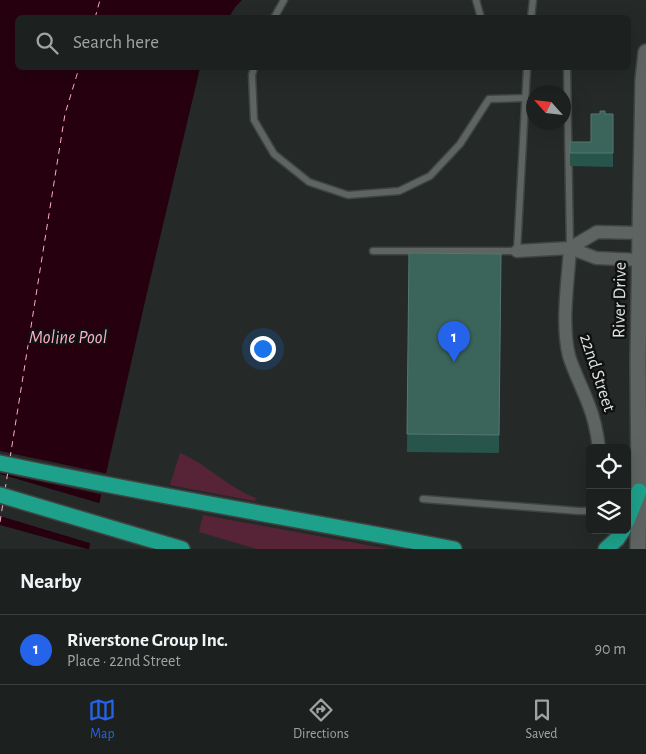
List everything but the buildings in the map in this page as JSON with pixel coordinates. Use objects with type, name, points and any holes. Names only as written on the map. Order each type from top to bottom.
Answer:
[{"type":"highway","points":[[0,463],[176,498],[454,549]]},
{"type":"highway","points":[[631,511],[639,491]]},
{"type":"highway","points":[[0,496],[182,549]]},
{"type":"highway","points":[[606,549],[618,539],[621,534]]},
{"type":"main road","name":"River Drive","points":[[638,549],[638,362],[643,260],[643,80],[646,52]]},
{"type":"street","points":[[570,248],[597,232],[643,233]]},
{"type":"street","points":[[517,251],[570,248],[596,258],[643,260]]},
{"type":"street","name":"22nd Street","points":[[570,248],[565,324],[566,341],[569,357],[594,420],[598,444]]},
{"type":"lane","points":[[276,15],[284,0]]},
{"type":"lane","points":[[476,0],[480,15]]},
{"type":"lane","points":[[532,15],[533,0]]},
{"type":"lane","points":[[253,70],[254,120],[274,154],[309,182],[348,194],[399,191],[430,176],[460,144],[489,99],[525,98]]},
{"type":"lane","points":[[373,251],[517,251],[527,70]]},
{"type":"lane","points":[[567,70],[570,248]]},
{"type":"lane","points":[[424,499],[586,511]]},
{"type":"shaded area","points":[[180,453],[199,463],[246,494],[256,498],[255,501],[170,485]]},
{"type":"shaded area","points":[[203,515],[388,549],[257,549],[199,532]]},
{"type":"water","name":"Moline Pool","points":[[0,0],[242,0],[230,15],[15,15],[15,70],[200,70],[89,549],[0,549]]},
{"type":"pier","points":[[0,451],[109,474],[104,495],[0,473]]},
{"type":"pier","points":[[0,474],[102,504],[93,544],[0,516]]},
{"type":"pier","points":[[0,525],[87,549],[0,549]]},
{"type":"ferry route","points":[[96,15],[100,0]]},
{"type":"ferry route","points":[[10,458],[65,114],[78,70]]},
{"type":"ferry route","points":[[5,490],[8,471]]},
{"type":"ferry route","points":[[0,522],[3,503]]},
{"type":"place","name":"Riverstone Group Inc.","points":[[454,362]]}]
